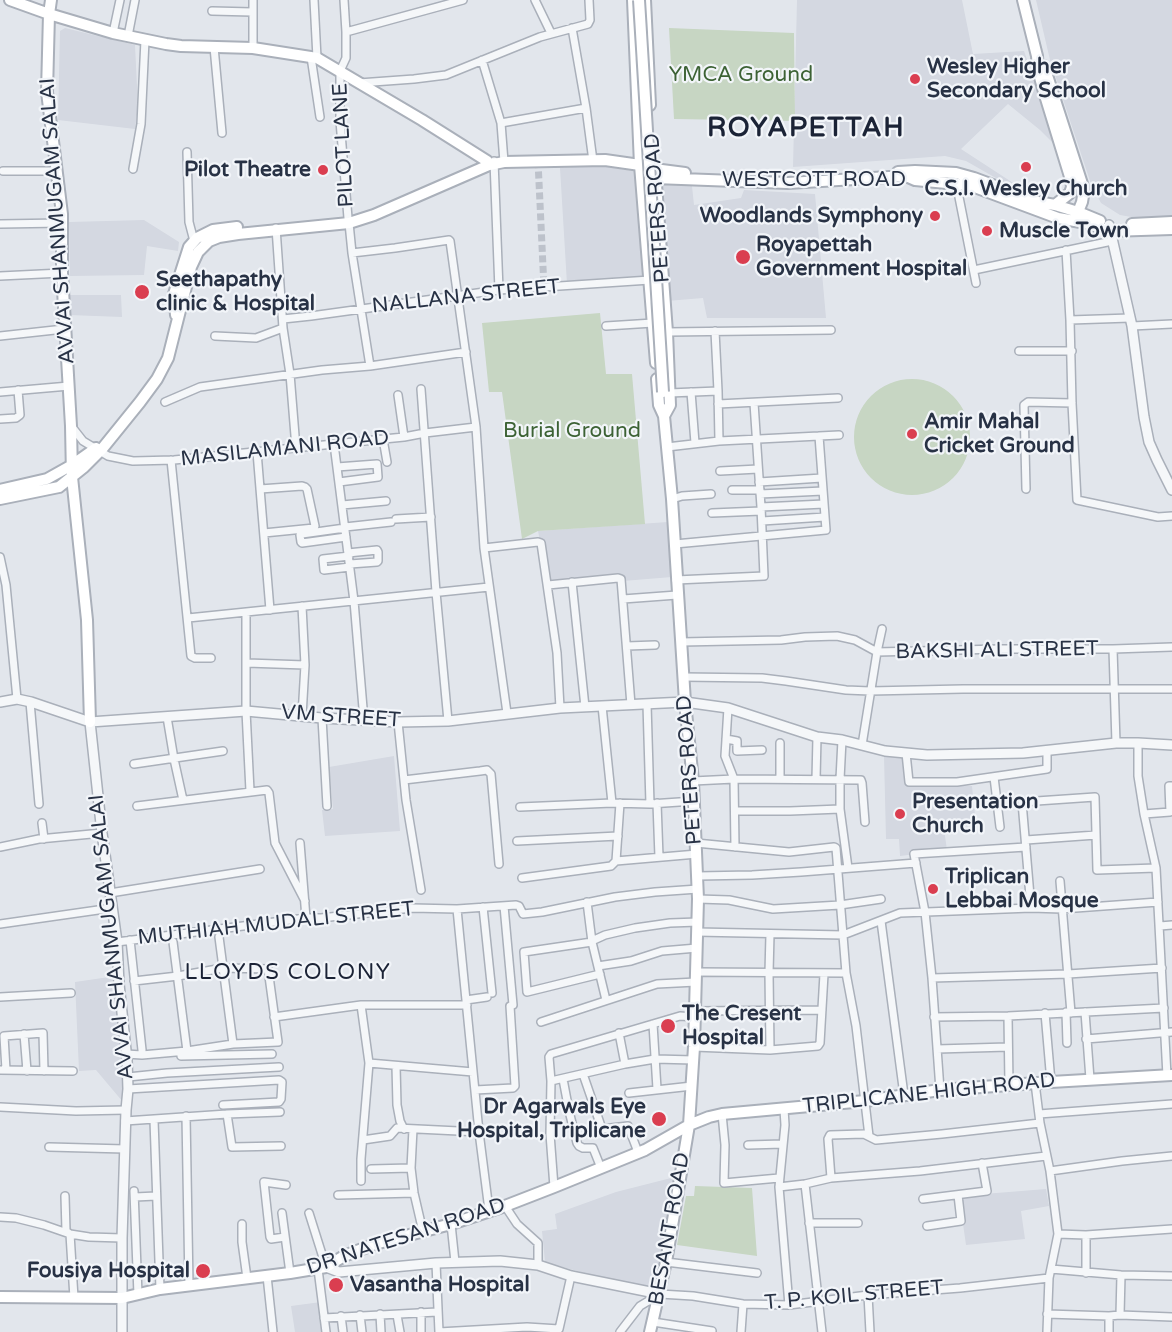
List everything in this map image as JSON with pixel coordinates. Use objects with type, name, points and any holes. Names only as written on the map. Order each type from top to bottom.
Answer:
[{"type":"main road","points":[[10,0],[113,33],[145,40],[180,46],[253,48],[314,58],[495,162]]},
{"type":"main road","name":"AVVAI SHANMUGAM SALAI","points":[[51,0],[47,92],[62,214],[64,329],[69,386],[72,477],[87,620],[90,722]]},
{"type":"main road","name":"PETERS ROAD","points":[[633,0],[640,160],[659,405],[664,416],[672,499],[677,595],[697,849],[698,927],[694,1060],[688,1125]]},
{"type":"main road","points":[[639,0],[666,393],[664,416]]},
{"type":"main road","name":"PETERS ROAD","points":[[645,0],[667,332],[666,393]]},
{"type":"main road","points":[[1023,0],[1037,56],[1038,70],[1071,180],[1070,193],[1055,205]]},
{"type":"main road","points":[[1037,56],[1044,66],[1084,190],[1077,217]]},
{"type":"main road","points":[[0,499],[59,487],[84,467],[140,402],[157,379],[168,358],[191,267],[198,252],[208,241],[219,237],[370,213],[495,162],[593,158],[640,160],[655,173]]},
{"type":"main road","name":"WESTCOTT ROAD","points":[[655,173],[732,179],[915,171],[949,173],[974,178],[1038,202],[1055,205],[1086,223],[1110,232]]},
{"type":"main road","name":"WESTCOTT ROAD","points":[[655,173],[788,183],[906,176],[915,180],[972,186],[1058,218],[1077,217]]},
{"type":"main road","points":[[1110,232],[1172,222]]},
{"type":"main road","points":[[176,325],[174,294],[189,247],[197,238],[213,230],[249,226],[276,228]]},
{"type":"main road","points":[[1110,232],[1172,229]]},
{"type":"main road","points":[[0,490],[47,480],[100,448]]},
{"type":"main road","name":"TRIPLICANE HIGH ROAD","points":[[688,1125],[722,1114],[865,1101],[940,1090],[1169,1076]]},
{"type":"main road","name":"DR NATESAN ROAD","points":[[0,1297],[122,1298],[160,1289],[322,1268],[344,1256],[375,1244],[451,1224],[554,1187],[638,1152],[688,1125]]},
{"type":"main road","name":"BESANT ROAD","points":[[652,1327],[666,1262],[688,1125]]},
{"type":"street","points":[[113,33],[120,0]]},
{"type":"street","points":[[128,36],[135,0]]},
{"type":"street","points":[[253,0],[253,48]]},
{"type":"street","points":[[314,0],[314,58],[320,117]]},
{"type":"street","name":"PILOT LANE","points":[[344,0],[346,58],[340,71],[340,120],[352,254],[370,366]]},
{"type":"street","points":[[346,32],[463,0]]},
{"type":"street","points":[[535,0],[551,33]]},
{"type":"street","points":[[359,83],[446,75],[551,33],[588,24],[590,20],[589,0]]},
{"type":"street","points":[[212,11],[252,12]]},
{"type":"street","points":[[572,28],[593,158]]},
{"type":"street","points":[[133,169],[141,124],[145,40]]},
{"type":"street","points":[[214,47],[222,133]]},
{"type":"street","points":[[482,60],[501,123],[495,162],[499,290]]},
{"type":"street","points":[[501,123],[586,108]]},
{"type":"street","points":[[187,152],[189,222],[194,241]]},
{"type":"street","points":[[3,171],[56,171]]},
{"type":"street","points":[[949,173],[957,184],[976,283]]},
{"type":"street","points":[[0,224],[62,223]]},
{"type":"street","points":[[276,228],[296,448]]},
{"type":"street","points":[[974,270],[1066,250],[1110,232],[1131,322],[1149,442],[1172,490]]},
{"type":"street","points":[[352,254],[450,240],[476,427],[484,548],[507,713]]},
{"type":"street","points":[[1066,250],[1071,320],[1077,500],[1158,517],[1172,516]]},
{"type":"street","points":[[0,276],[62,273]]},
{"type":"street","name":"NALLANA STREET","points":[[283,319],[499,290],[663,280]]},
{"type":"street","points":[[1071,320],[1172,324]]},
{"type":"street","points":[[606,326],[653,323]]},
{"type":"street","points":[[215,336],[256,338],[284,328]]},
{"type":"street","points":[[0,336],[64,329]]},
{"type":"street","points":[[667,332],[831,330]]},
{"type":"street","points":[[715,332],[719,441]]},
{"type":"street","points":[[1020,351],[1072,351]]},
{"type":"street","points":[[165,402],[200,387],[466,352]]},
{"type":"street","points":[[0,392],[69,386]]},
{"type":"street","points":[[421,389],[448,721]]},
{"type":"street","points":[[0,419],[16,418],[20,415],[18,390]]},
{"type":"street","points":[[666,393],[718,391]]},
{"type":"street","points":[[691,392],[695,443]]},
{"type":"street","points":[[398,394],[404,437]]},
{"type":"street","points":[[718,404],[838,398]]},
{"type":"street","points":[[1026,489],[1024,405],[1028,402],[1072,403]]},
{"type":"street","points":[[676,580],[764,575],[754,403]]},
{"type":"street","points":[[71,426],[83,441],[100,448]]},
{"type":"street","name":"MASILAMANI ROAD","points":[[100,448],[108,456],[133,461],[171,460],[404,437],[425,432],[476,427]]},
{"type":"street","points":[[667,447],[756,438],[839,435]]},
{"type":"street","points":[[675,544],[826,530],[819,436]]},
{"type":"street","points":[[384,439],[387,462]]},
{"type":"street","points":[[334,444],[354,601],[364,720]]},
{"type":"street","points":[[257,452],[270,610]]},
{"type":"street","points":[[171,460],[191,656],[211,658]]},
{"type":"street","points":[[337,467],[377,464],[378,477],[339,482]]},
{"type":"street","points":[[720,471],[758,469]]},
{"type":"street","points":[[759,482],[822,478]]},
{"type":"street","points":[[260,489],[305,487],[315,526],[314,528],[264,533]]},
{"type":"street","points":[[732,490],[823,491]]},
{"type":"street","points":[[672,499],[711,494]]},
{"type":"street","points":[[342,505],[386,501]]},
{"type":"street","points":[[712,513],[824,504]]},
{"type":"street","points":[[346,537],[302,543],[300,535],[393,520],[431,517]]},
{"type":"street","points":[[762,521],[825,518]]},
{"type":"street","points":[[484,548],[540,542],[542,545],[557,653],[560,708]]},
{"type":"street","points":[[325,574],[376,546]]},
{"type":"street","points":[[0,557],[6,585],[16,699]]},
{"type":"street","points":[[548,585],[618,578],[621,580],[631,705]]},
{"type":"street","points":[[572,582],[585,707]]},
{"type":"street","points":[[188,618],[489,587]]},
{"type":"street","points":[[623,599],[677,595]]},
{"type":"street","points":[[302,606],[305,665],[302,716]]},
{"type":"street","points":[[246,612],[246,711],[250,791]]},
{"type":"street","points":[[862,745],[882,629]]},
{"type":"street","name":"BAKSHI ALI STREET","points":[[681,642],[781,640],[837,636],[855,640],[877,652],[1172,647]]},
{"type":"street","points":[[627,646],[656,645]]},
{"type":"street","points":[[1113,649],[1116,743]]},
{"type":"street","points":[[247,663],[305,665]]},
{"type":"street","points":[[683,677],[762,678],[846,690],[870,691],[1172,689]]},
{"type":"street","name":"VM STREET","points":[[0,702],[16,699],[30,702],[90,722],[246,711],[398,722],[448,721],[560,708],[685,702],[728,708],[817,737],[842,740],[885,751],[927,755],[1023,753],[1138,742],[1172,745]]},
{"type":"street","points":[[30,702],[39,804]]},
{"type":"street","points":[[647,704],[659,857]]},
{"type":"street","points":[[602,706],[616,803],[618,836],[616,861]]},
{"type":"street","points":[[728,708],[725,756],[734,779],[735,847]]},
{"type":"street","points":[[167,717],[183,800]]},
{"type":"street","points":[[322,718],[327,807]]},
{"type":"street","name":"AVVAI SHANMUGAM SALAI","points":[[90,722],[117,942],[118,984],[127,1057],[122,1332]]},
{"type":"street","points":[[398,722],[406,800],[421,890]]},
{"type":"street","points":[[816,779],[817,737]]},
{"type":"street","points":[[726,738],[737,741],[737,751],[762,750]]},
{"type":"street","points":[[842,740],[840,809],[848,868]]},
{"type":"street","points":[[1138,742],[1138,776],[1156,868],[1164,1008],[1169,1032],[1169,1076]]},
{"type":"street","points":[[780,743],[780,779]]},
{"type":"street","points":[[906,753],[909,782],[957,782],[1047,769],[1047,750]]},
{"type":"street","points":[[134,764],[223,751]]},
{"type":"street","points":[[404,780],[487,770],[491,774],[499,864]]},
{"type":"street","points":[[994,777],[1000,827]]},
{"type":"street","points":[[693,781],[861,780],[865,822]]},
{"type":"street","points":[[1144,814],[1170,812],[1169,786],[1172,786]]},
{"type":"street","points":[[136,806],[267,789],[275,843],[305,901]]},
{"type":"street","points":[[1031,908],[1022,802],[1095,797],[1097,870],[1156,868]]},
{"type":"street","points":[[520,807],[694,801]]},
{"type":"street","points":[[735,811],[840,809]]},
{"type":"street","points":[[42,822],[44,839]]},
{"type":"street","points":[[0,847],[102,832]]},
{"type":"street","points":[[940,1090],[925,912],[914,854],[1096,835]]},
{"type":"street","points":[[517,841],[618,836]]},
{"type":"street","points":[[300,843],[306,918]]},
{"type":"street","points":[[522,878],[611,866],[616,861],[659,857],[697,849],[735,847],[789,852],[836,848],[846,973],[856,1026],[869,1136]]},
{"type":"street","points":[[698,876],[752,875],[916,863]]},
{"type":"street","points":[[110,893],[260,869]]},
{"type":"street","points":[[1060,881],[1068,974],[1067,1043]]},
{"type":"street","points":[[475,1090],[513,1088],[515,1083],[510,1006],[513,1005],[504,906],[518,905],[523,914],[656,892],[698,894],[773,909],[840,905],[881,899]]},
{"type":"street","points":[[587,902],[592,942],[606,1000]]},
{"type":"street","points":[[697,948],[662,951],[527,992],[524,952],[592,942],[604,935],[670,923],[770,934],[843,935],[900,914],[1031,908],[1062,909],[1158,902]]},
{"type":"street","name":"MUTHIAH MUDALI STREET","points":[[117,942],[306,918],[412,908],[457,909],[504,906]]},
{"type":"street","points":[[0,924],[112,908]]},
{"type":"street","points":[[274,1017],[361,1005],[467,1003],[490,995],[483,908]]},
{"type":"street","points":[[457,909],[478,1132],[489,1210]]},
{"type":"street","points":[[881,921],[904,1095]]},
{"type":"street","points":[[1160,926],[1172,925]]},
{"type":"street","points":[[770,934],[770,1050]]},
{"type":"street","points":[[219,936],[233,1044]]},
{"type":"street","points":[[130,940],[142,1050]]},
{"type":"street","points":[[173,942],[187,1051]]},
{"type":"street","points":[[127,1057],[233,1044],[278,1042],[268,969],[223,968],[134,981]]},
{"type":"street","points":[[932,978],[1068,974],[1162,968]]},
{"type":"street","points":[[541,1022],[657,984],[696,977],[769,973],[846,973]]},
{"type":"street","points":[[694,1047],[770,1050],[819,1045],[824,974]]},
{"type":"street","points":[[0,997],[71,993]]},
{"type":"street","points":[[361,1005],[369,1063],[361,1181]]},
{"type":"street","points":[[934,1017],[1008,1016],[1164,1008]]},
{"type":"street","points":[[554,1187],[550,1134],[549,1057],[552,1053],[680,1016],[822,1010]]},
{"type":"street","points":[[1085,1012],[1090,1080]]},
{"type":"street","points":[[1045,1013],[1051,1082]]},
{"type":"street","points":[[1008,1016],[1009,1085]]},
{"type":"street","points":[[653,1023],[657,1089]]},
{"type":"street","points":[[1086,1039],[1169,1032]]},
{"type":"street","points":[[44,1071],[43,1033],[4,1036],[3,1070],[27,1071],[44,1071],[74,1071]]},
{"type":"street","points":[[619,1033],[625,1064]]},
{"type":"street","points":[[24,1034],[27,1071]]},
{"type":"street","points":[[937,1049],[1008,1047]]},
{"type":"street","points":[[127,1057],[272,1054]]},
{"type":"street","points":[[551,1081],[655,1059],[694,1060]]},
{"type":"street","points":[[369,1063],[473,1072]]},
{"type":"street","points":[[396,1066],[397,1105],[400,1121],[405,1129]]},
{"type":"street","points":[[128,1077],[279,1067]]},
{"type":"street","points":[[583,1074],[602,1129],[628,1126],[638,1152]]},
{"type":"street","points":[[563,1079],[568,1111],[577,1143],[583,1148],[593,1148],[601,1168]]},
{"type":"street","points":[[128,1089],[279,1080],[282,1082],[279,1102],[223,1105]]},
{"type":"street","points":[[1035,1083],[1058,1234],[1049,1278],[1047,1332]]},
{"type":"street","points":[[629,1093],[692,1086]]},
{"type":"street","points":[[1039,1114],[1172,1104]]},
{"type":"street","points":[[0,1107],[126,1110]]},
{"type":"street","points":[[784,1109],[785,1125],[779,1187],[789,1305]]},
{"type":"street","points":[[126,1121],[227,1113],[280,1112]]},
{"type":"street","points":[[227,1113],[232,1147],[281,1146]]},
{"type":"street","points":[[722,1114],[725,1146],[724,1183],[779,1178]]},
{"type":"street","points":[[186,1116],[189,1285]]},
{"type":"street","points":[[153,1119],[160,1289]]},
{"type":"street","points":[[831,1178],[828,1136],[864,1134],[876,1140],[1040,1123]]},
{"type":"street","points":[[363,1140],[390,1136],[397,1128],[478,1132]]},
{"type":"street","points":[[413,1129],[411,1168],[423,1232]]},
{"type":"street","points":[[748,1145],[783,1144]]},
{"type":"street","points":[[49,1147],[125,1149]]},
{"type":"street","points":[[1050,1171],[1172,1155]]},
{"type":"street","points":[[779,1187],[831,1178],[920,1171],[1046,1156]]},
{"type":"street","points":[[923,1199],[987,1191],[982,1163]]},
{"type":"street","points":[[371,1169],[411,1168]]},
{"type":"street","points":[[285,1237],[270,1239],[264,1182],[286,1185]]},
{"type":"street","points":[[805,1184],[822,1332]]},
{"type":"street","points":[[338,1195],[414,1192]]},
{"type":"street","points":[[138,1295],[134,1194],[156,1196]]},
{"type":"street","points":[[927,1226],[962,1221],[958,1195]]},
{"type":"street","points":[[65,1197],[66,1231],[70,1234],[74,1298]]},
{"type":"street","points":[[505,1206],[517,1224],[538,1243],[538,1265]]},
{"type":"street","points":[[282,1213],[290,1273]]},
{"type":"street","points":[[309,1214],[322,1268],[326,1332]]},
{"type":"street","points":[[0,1217],[16,1218],[70,1234],[122,1238]]},
{"type":"street","points":[[809,1223],[858,1223]]},
{"type":"street","points":[[242,1224],[247,1278]]},
{"type":"street","points":[[451,1224],[455,1262]]},
{"type":"street","points":[[1058,1234],[1086,1235],[1172,1229]]},
{"type":"street","points":[[1086,1235],[1086,1273]]},
{"type":"street","points":[[322,1268],[339,1272],[436,1263],[500,1261],[538,1265],[571,1276],[660,1294]]},
{"type":"street","points":[[666,1262],[757,1273]]},
{"type":"street","points":[[436,1263],[439,1332],[527,1327],[559,1329],[571,1276]]},
{"type":"street","points":[[1051,1269],[1086,1273],[1172,1276]]},
{"type":"street","points":[[1120,1315],[1121,1275]]},
{"type":"street","points":[[267,1276],[273,1332]]},
{"type":"street","name":"T. P. KOIL STREET","points":[[660,1294],[693,1296],[744,1304],[789,1305],[1049,1278]]},
{"type":"street","points":[[0,1292],[0,1297]]},
{"type":"street","points":[[620,1332],[640,1306],[660,1294]]},
{"type":"street","points":[[868,1295],[870,1332]]},
{"type":"street","points":[[741,1332],[744,1304]]},
{"type":"street","points":[[421,1312],[421,1332]]},
{"type":"street","points":[[324,1318],[437,1312]]},
{"type":"street","points":[[380,1314],[381,1332]]},
{"type":"street","points":[[1047,1314],[1172,1317]]},
{"type":"street","points":[[360,1315],[362,1332]]},
{"type":"street","points":[[397,1315],[400,1332]]},
{"type":"street","points":[[341,1316],[343,1332]]},
{"type":"street","points":[[1109,1316],[1109,1332]]},
{"type":"street","points":[[652,1327],[712,1330]]},
{"type":"shaded area","name":"Wesley Higher Secondary School","points":[[797,0],[962,0],[973,54],[1024,51],[1059,149],[1008,104],[961,149],[1027,192],[1024,194],[966,161],[945,156],[793,167]]},
{"type":"shaded area","points":[[1036,0],[1172,0],[1172,218],[1137,218],[1120,215],[1101,203],[1091,184],[1050,60]]},
{"type":"shaded area","points":[[65,28],[135,45],[138,107],[135,129],[58,120],[60,31]]},
{"type":"shaded area","points":[[596,165],[639,172],[646,280],[567,284],[560,168]]},
{"type":"shaded area","name":"Royapettah Government Hospital","points":[[664,184],[692,186],[694,205],[741,198],[744,190],[815,194],[826,318],[707,318],[703,298],[667,301],[660,190]]},
{"type":"shaded area","points":[[144,220],[179,242],[178,251],[147,246],[144,275],[70,276],[69,222]]},
{"type":"shaded area","points":[[69,295],[121,295],[122,317],[69,315]]},
{"type":"shaded area","points":[[668,522],[672,577],[549,587],[538,531]]},
{"type":"shaded area","points":[[394,756],[400,831],[325,836],[322,810],[333,809],[329,767]]},
{"type":"shaded area","points":[[884,756],[904,757],[907,786],[972,786],[976,825],[944,829],[947,850],[900,856],[899,839],[886,839]]},
{"type":"shaded area","points":[[116,976],[123,1102],[96,1070],[79,1071],[75,982]]},
{"type":"shaded area","points":[[675,1177],[656,1293],[545,1262],[542,1231],[557,1229],[555,1214],[616,1192]]},
{"type":"shaded area","points":[[1046,1189],[1049,1206],[1021,1211],[1025,1239],[966,1245],[959,1196]]},
{"type":"shaded area","points":[[321,1302],[323,1332],[295,1332],[291,1306]]},
{"type":"green space","name":"YMCA Ground","points":[[669,28],[794,33],[795,121],[674,119]]},
{"type":"green space","name":"Burial Ground","points":[[600,313],[606,374],[632,374],[645,524],[538,531],[522,539],[502,392],[489,392],[482,323]]},
{"type":"green space","name":"Amir Mahal Cricket Ground","points":[[912,379],[934,383],[953,396],[966,415],[970,437],[966,459],[953,478],[934,491],[912,495],[890,491],[871,478],[858,459],[854,437],[858,415],[871,396],[890,383]]},
{"type":"green space","points":[[695,1186],[752,1188],[757,1256],[677,1245],[686,1196],[694,1196]]},
{"type":"tunnel","points":[[538,161],[544,288]]},
{"type":"place","name":"Wesley Higher Secondary School","points":[[915,79]]},
{"type":"place","name":"C.S.I. Wesley Church","points":[[1026,167]]},
{"type":"place","name":"Pilot Theatre","points":[[323,170]]},
{"type":"place","name":"Woodlands Symphony","points":[[935,216]]},
{"type":"place","name":"Muscle Town","points":[[987,231]]},
{"type":"place","name":"Royapettah Government Hospital","points":[[743,257]]},
{"type":"place","name":"Seethapathy clinic & Hospital","points":[[142,292]]},
{"type":"place","name":"Amir Mahal Cricket Ground","points":[[912,434]]},
{"type":"place","name":"Presentation Church","points":[[900,814]]},
{"type":"place","name":"Triplican Lebbai Mosque","points":[[933,889]]},
{"type":"place","name":"The Cresent Hospital","points":[[668,1026]]},
{"type":"place","name":"Dr Agarwals Eye Hospital, Triplicane","points":[[659,1119]]},
{"type":"place","name":"Fousiya Hospital","points":[[203,1271]]},
{"type":"place","name":"Vasantha Hospital","points":[[336,1285]]},
{"type":"district","name":"ROYAPETTAH","points":[[806,129]]},
{"type":"district","name":"LLOYDS COLONY","points":[[288,973]]}]
